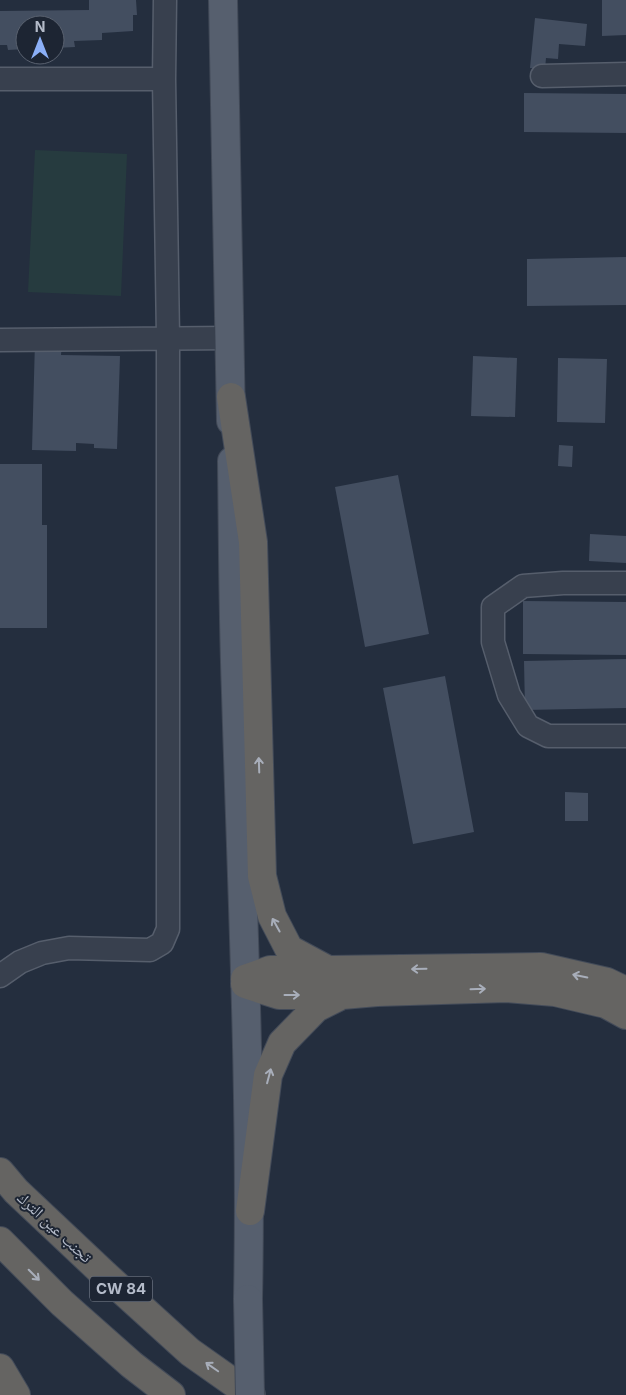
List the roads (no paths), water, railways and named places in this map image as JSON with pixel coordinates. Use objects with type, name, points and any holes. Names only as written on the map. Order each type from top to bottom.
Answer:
[{"type":"highway","points":[[231,396],[253,542],[262,876],[272,916],[290,949],[328,970]]},
{"type":"highway","points":[[245,981],[270,970],[541,967],[607,982],[626,991]]},
{"type":"highway","points":[[245,981],[279,995],[507,988],[555,992],[606,1004],[626,1015]]},
{"type":"highway","points":[[250,1211],[268,1075],[282,1043],[316,1008],[342,994]]},
{"type":"highway","name":"تجنب عين الترك","points":[[0,1172],[16,1191],[190,1352],[250,1395]]},
{"type":"highway","name":"CW 84","points":[[0,1240],[62,1303],[132,1365],[171,1395]]},
{"type":"highway","points":[[0,1368],[16,1395]]},
{"type":"main road","points":[[223,0],[236,690],[250,1211],[248,1299],[250,1395]]},
{"type":"street","points":[[0,976],[20,962],[42,953],[69,948],[150,950],[162,942],[168,929],[168,338],[164,78],[165,0]]},
{"type":"street","points":[[542,76],[626,74]]},
{"type":"street","points":[[0,79],[164,78]]},
{"type":"street","points":[[0,340],[230,338]]},
{"type":"street","points":[[626,583],[563,583],[523,586],[493,607],[493,642],[510,695],[528,726],[548,736],[626,736]]}]
